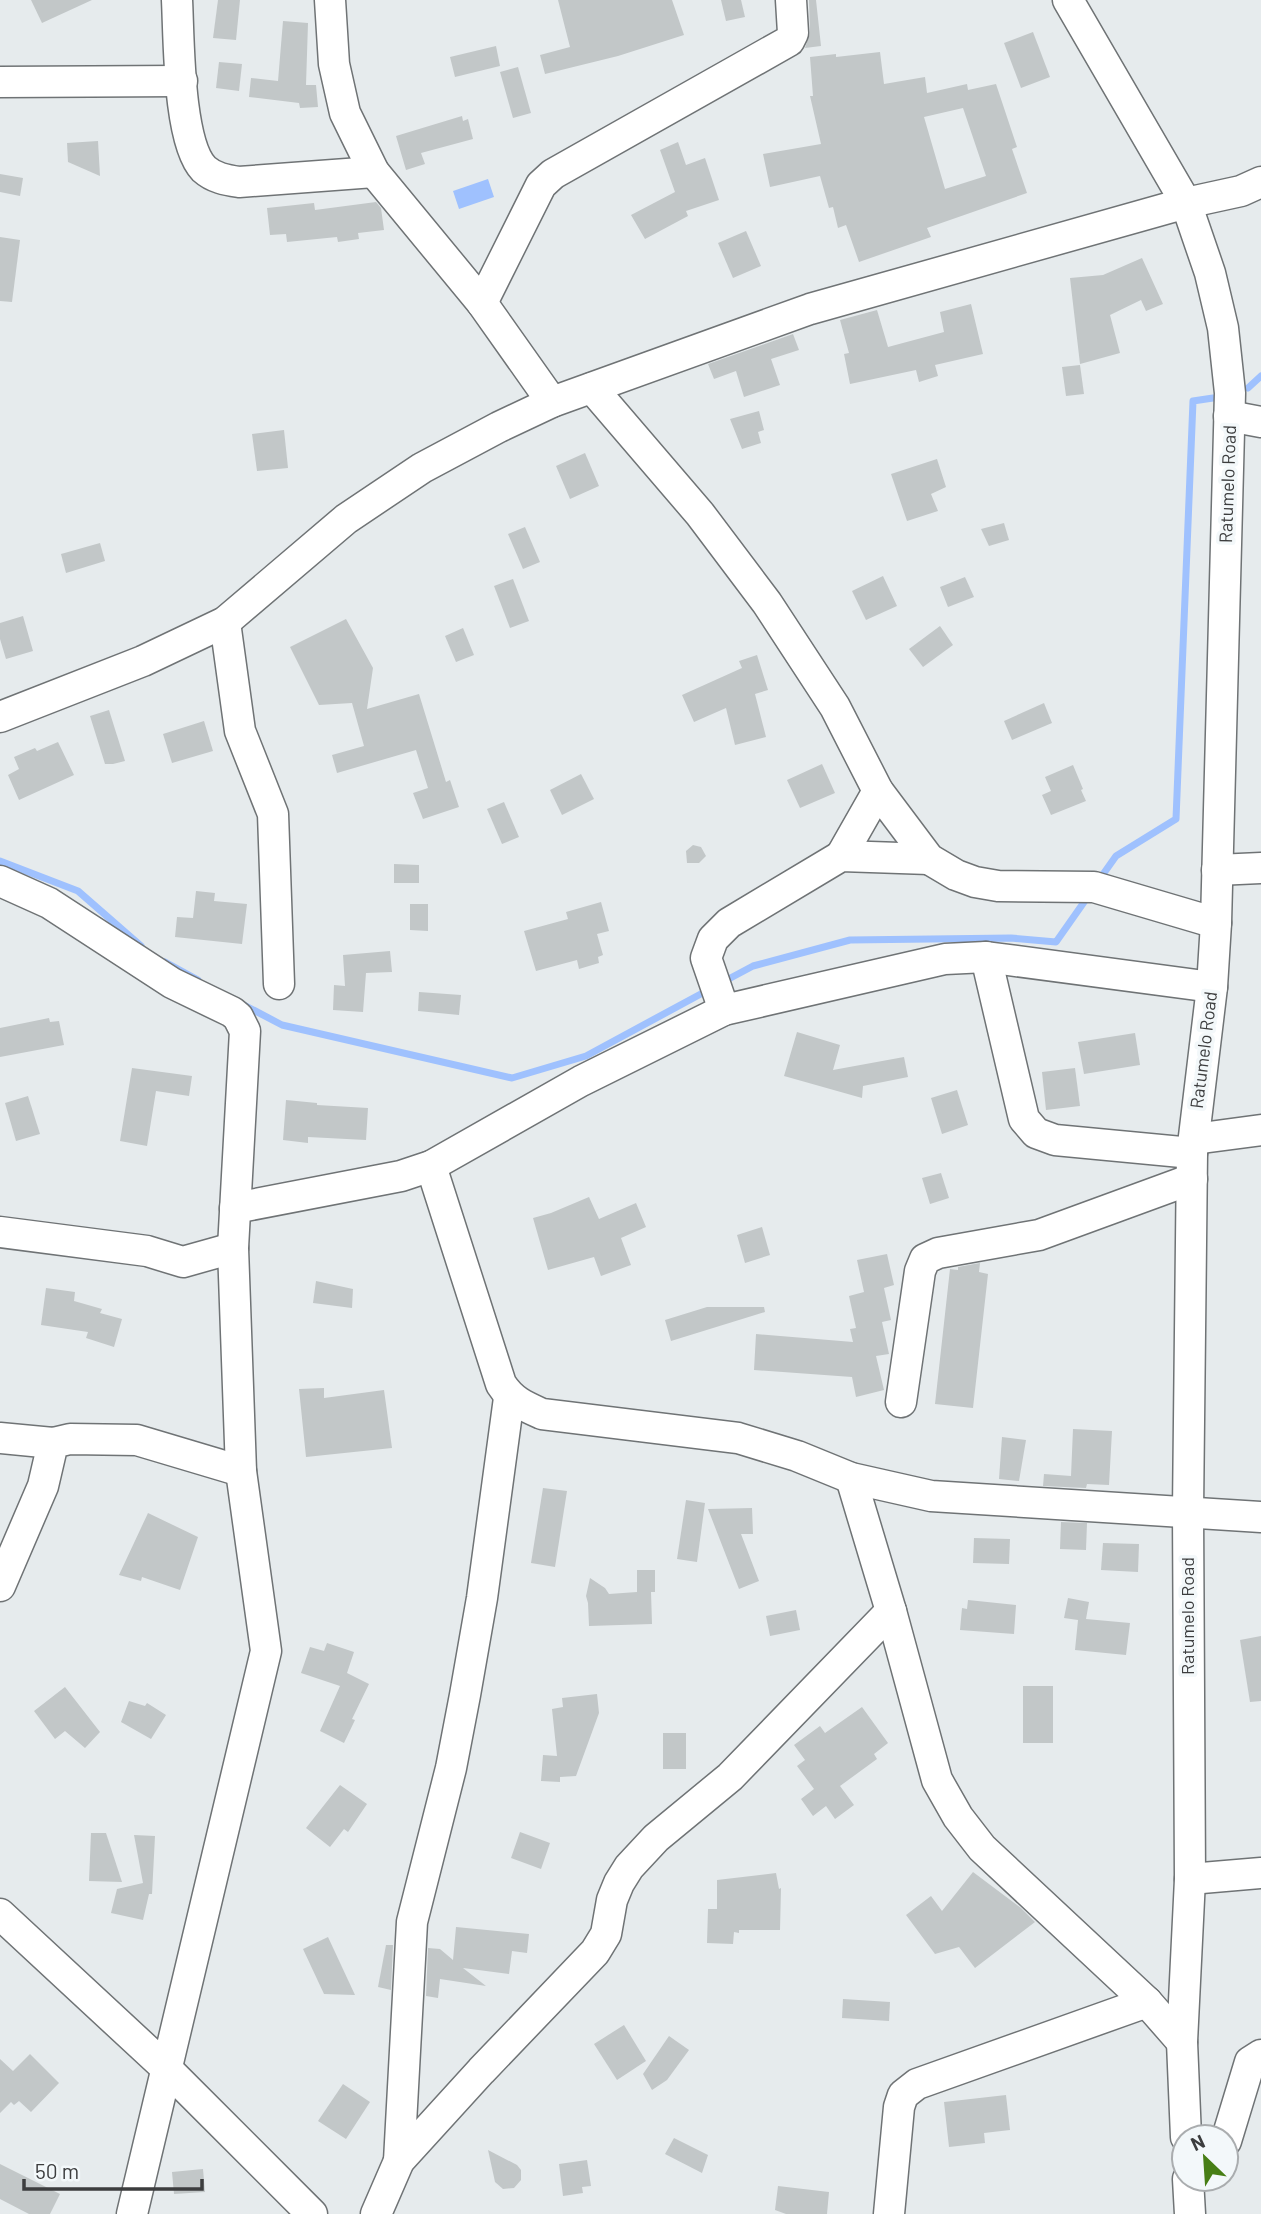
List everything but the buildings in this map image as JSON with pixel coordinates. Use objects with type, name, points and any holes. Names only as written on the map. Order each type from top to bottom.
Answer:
[{"type":"street","points":[[177,0],[182,81],[190,142],[205,170],[220,179],[239,182],[374,172]]},
{"type":"street","points":[[330,0],[334,64],[345,113],[374,172],[482,303],[552,402]]},
{"type":"street","points":[[482,303],[541,185],[553,174],[789,41],[793,33],[791,0]]},
{"type":"street","name":"Ratumelo Road","points":[[1068,0],[1186,203],[1210,273],[1223,328],[1230,393],[1216,923],[1212,987],[1193,1157],[1188,1511],[1190,1879],[1182,2042],[1185,2123]]},
{"type":"street","points":[[0,82],[182,81]]},
{"type":"street","points":[[0,717],[143,661],[225,622],[346,519],[422,468],[499,426],[552,402],[810,309],[1186,203],[1241,191],[1261,182]]},
{"type":"street","points":[[592,388],[700,514],[767,603],[835,707],[878,791],[929,859],[956,875],[975,882],[998,886],[1094,887],[1216,923]]},
{"type":"street","points":[[1229,416],[1261,422]]},
{"type":"street","points":[[225,622],[240,731],[273,814],[278,984]]},
{"type":"street","points":[[723,1010],[706,958],[713,939],[729,923],[841,856],[878,791]]},
{"type":"street","points":[[841,856],[929,859]]},
{"type":"street","points":[[1217,870],[1261,868]]},
{"type":"street","points":[[0,881],[49,903],[172,983],[232,1012],[246,1031],[233,1248],[242,1471],[266,1651],[132,2214]]},
{"type":"street","points":[[235,1208],[401,1176],[431,1166],[581,1081],[723,1010],[945,959],[986,957],[1212,987]]},
{"type":"street","points":[[986,957],[1024,1119],[1036,1133],[1055,1140],[1193,1157]]},
{"type":"street","points":[[901,1402],[920,1271],[925,1259],[939,1253],[1039,1236],[1193,1157],[1261,1130]]},
{"type":"street","points":[[431,1166],[501,1384],[509,1398],[522,1406],[542,1414],[738,1438],[797,1456],[851,1478],[932,1496],[1261,1517]]},
{"type":"street","points":[[0,1232],[147,1251],[183,1262],[233,1248]]},
{"type":"street","points":[[399,2161],[412,1922],[451,1769],[465,1695],[482,1598],[509,1398]]},
{"type":"street","points":[[0,1438],[53,1443],[70,1439],[137,1440],[242,1471]]},
{"type":"street","points":[[0,1586],[43,1486],[53,1443]]},
{"type":"street","points":[[851,1478],[937,1780],[958,1817],[982,1848],[1147,2002],[1182,2042]]},
{"type":"street","points":[[376,2214],[399,2161],[595,1952],[606,1934],[612,1900],[629,1867],[656,1838],[730,1777],[891,1611]]},
{"type":"street","points":[[1190,1879],[1261,1873]]},
{"type":"street","points":[[0,1914],[166,2068],[312,2214]]},
{"type":"street","points":[[889,2214],[899,2107],[903,2095],[917,2084],[1147,2002]]},
{"type":"street","points":[[1231,2123],[1250,2062],[1261,2055]]},
{"type":"water","points":[[488,179],[494,197],[459,209],[453,191]]},
{"type":"waterway","points":[[1248,388],[1261,376]]},
{"type":"waterway","points":[[1099,880],[1116,856],[1176,819],[1193,401],[1213,398]]},
{"type":"waterway","points":[[0,861],[78,891],[141,946]]},
{"type":"waterway","points":[[723,982],[753,966],[850,940],[1011,938],[1056,942],[1089,895]]},
{"type":"waterway","points":[[165,962],[198,980]]},
{"type":"waterway","points":[[242,1004],[282,1025],[512,1078],[586,1056],[710,989]]}]
